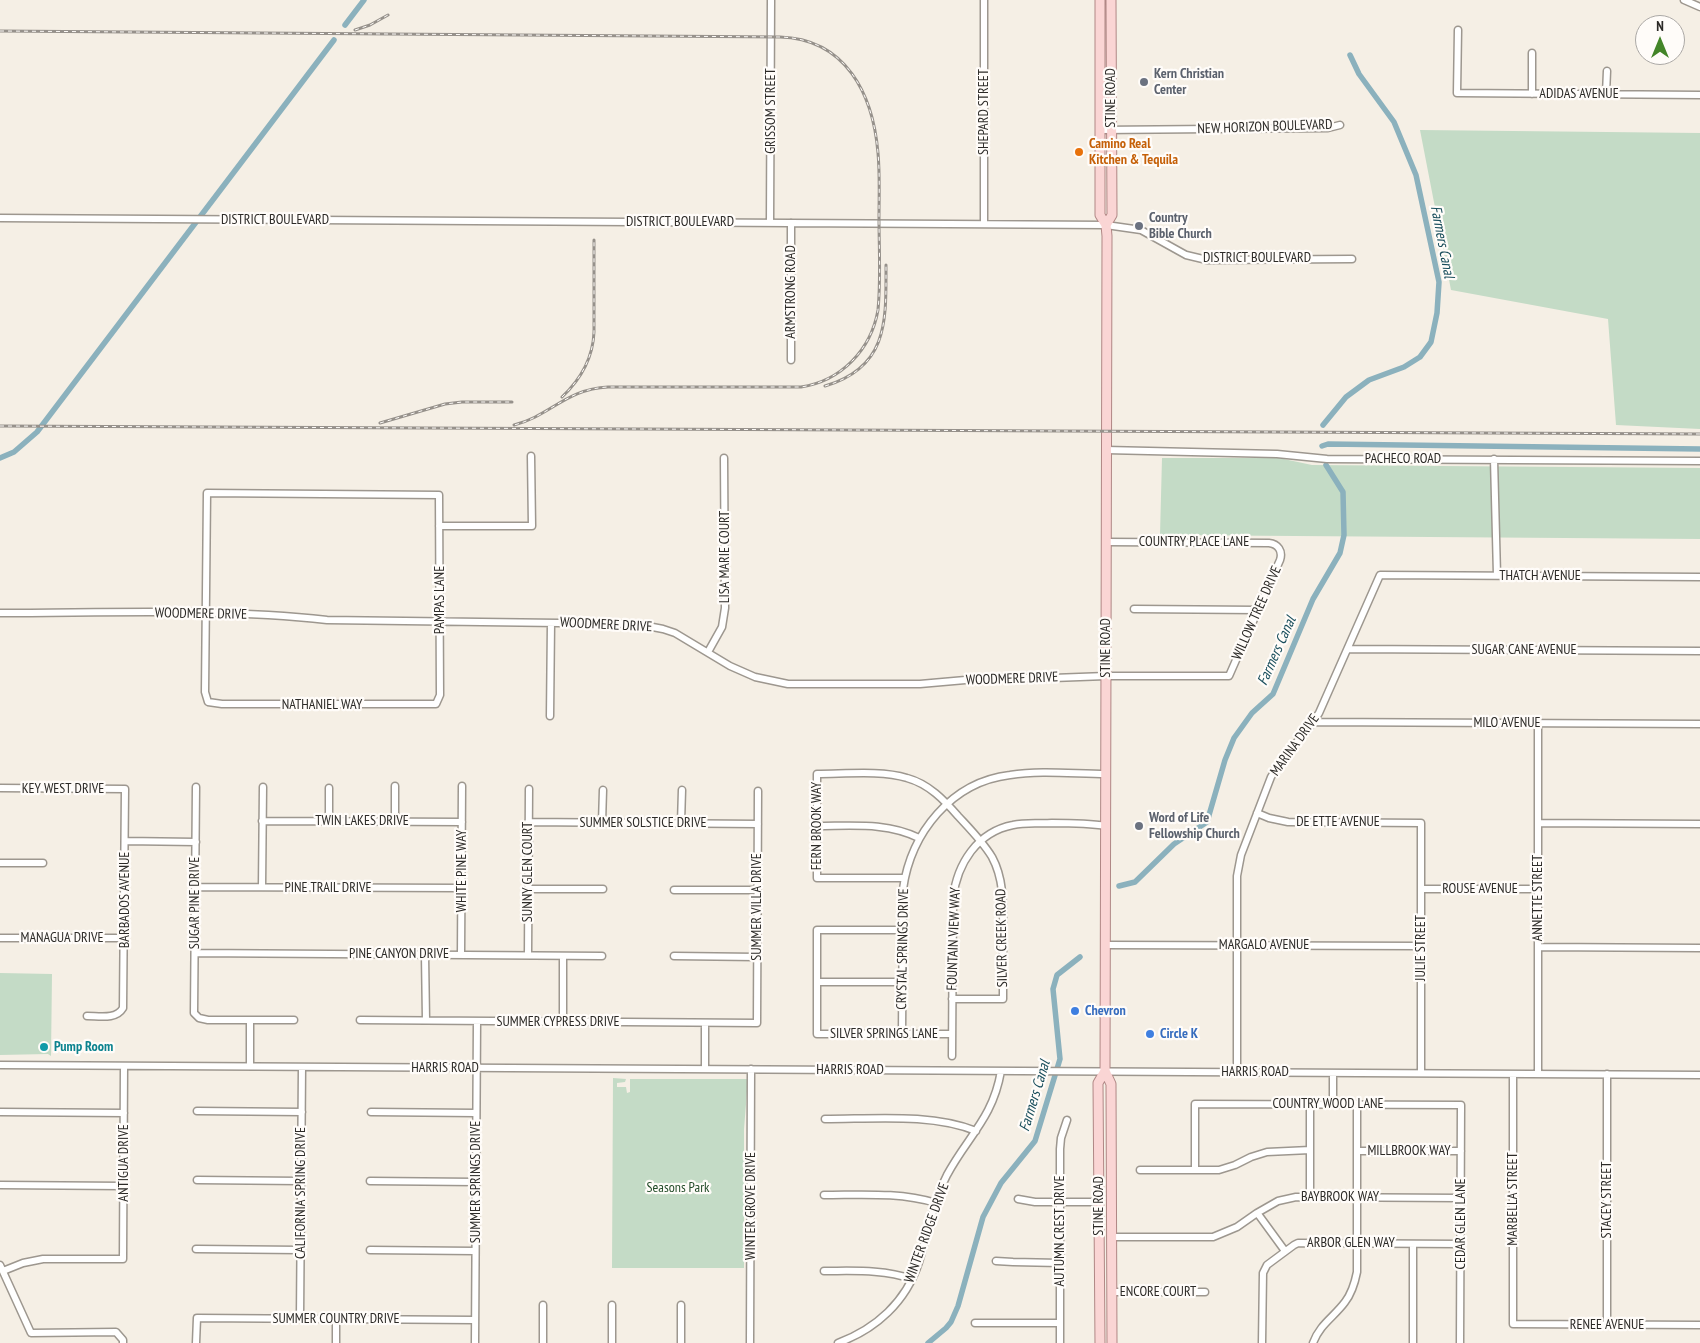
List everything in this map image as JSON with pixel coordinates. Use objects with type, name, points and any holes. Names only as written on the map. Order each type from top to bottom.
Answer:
[{"type":"main road","name":"STINE ROAD","points":[[1100,0],[1100,215],[1106,225],[1105,1071],[1110,1084],[1112,1343]]},
{"type":"main road","points":[[1105,0],[1107,10],[1111,12]]},
{"type":"main road","name":"STINE ROAD","points":[[1106,225],[1112,215],[1111,0]]},
{"type":"main road","points":[[1100,13],[1104,23],[1105,51],[1111,54]]},
{"type":"main road","name":"STINE ROAD","points":[[1100,1343],[1098,1084],[1105,1071]]},
{"type":"main road","points":[[1099,1176],[1105,1228],[1111,1237]]},
{"type":"street","name":"GRISSOM STREET","points":[[770,0],[770,223]]},
{"type":"street","name":"SHEPARD STREET","points":[[984,0],[984,224]]},
{"type":"street","points":[[1684,0],[1700,7]]},
{"type":"street","name":"ADIDAS AVENUE","points":[[1458,30],[1457,93],[1700,95]]},
{"type":"street","points":[[1532,53],[1532,94]]},
{"type":"street","points":[[1606,94],[1607,72]]},
{"type":"street","name":"NEW HORIZON BOULEVARD","points":[[1100,130],[1328,128],[1340,124]]},
{"type":"street","name":"DISTRICT BOULEVARD","points":[[0,218],[1106,225],[1141,230],[1186,255],[1207,260],[1352,259]]},
{"type":"street","name":"ARMSTRONG ROAD","points":[[791,223],[791,360]]},
{"type":"street","name":"PACHECO ROAD","points":[[1106,450],[1277,454],[1327,459],[1700,461]]},
{"type":"street","points":[[439,526],[532,526],[531,456]]},
{"type":"street","name":"LISA MARIE COURT","points":[[708,652],[722,627],[725,608],[724,458]]},
{"type":"street","points":[[1494,459],[1497,575]]},
{"type":"street","name":"PAMPAS LANE","points":[[205,613],[207,494],[439,495],[440,695],[436,704]]},
{"type":"street","name":"COUNTRY PLACE LANE","points":[[1106,542],[1273,543],[1279,548]]},
{"type":"street","name":"WILLOW TREE DRIVE","points":[[1228,676],[1280,560],[1279,548]]},
{"type":"street","name":"THATCH AVENUE","points":[[1380,575],[1700,577]]},
{"type":"street","name":"MARINA DRIVE","points":[[1237,1072],[1238,866],[1266,789],[1277,766],[1314,722],[1380,575]]},
{"type":"street","points":[[1134,609],[1258,610]]},
{"type":"street","name":"WOODMERE DRIVE","points":[[0,613],[205,613],[284,615],[327,620],[649,625],[675,633],[741,672],[755,678],[788,684],[920,684],[988,678],[1228,676]]},
{"type":"street","name":"NATHANIEL WAY","points":[[205,613],[205,692],[208,702],[232,704],[436,704]]},
{"type":"street","points":[[550,716],[551,623]]},
{"type":"street","name":"SUGAR CANE AVENUE","points":[[1348,649],[1700,651]]},
{"type":"street","name":"MILO AVENUE","points":[[1314,722],[1700,724]]},
{"type":"street","name":"ANNETTE STREET","points":[[1538,723],[1538,1074]]},
{"type":"street","name":"SILVER CREEK ROAD","points":[[817,774],[895,775],[927,787],[947,804],[980,841],[996,867],[1002,886],[1003,999],[952,999]]},
{"type":"street","name":"FERN BROOK WAY","points":[[817,774],[816,878],[904,878]]},
{"type":"street","name":"CRYSTAL SPRINGS DRIVE","points":[[902,1034],[902,896],[904,878],[909,860],[919,838],[931,821],[947,804],[973,786],[990,779],[1009,775],[1106,774]]},
{"type":"street","points":[[395,786],[395,821]]},
{"type":"street","name":"WHITE PINE WAY","points":[[461,955],[462,786]]},
{"type":"street","name":"SUGAR PINE DRIVE","points":[[196,787],[194,1013],[199,1018],[208,1020],[250,1020]]},
{"type":"street","points":[[262,887],[263,787]]},
{"type":"street","name":"KEY WEST DRIVE","points":[[0,788],[125,789]]},
{"type":"street","points":[[329,788],[329,821]]},
{"type":"street","name":"BARBADOS AVENUE","points":[[87,1016],[118,1015],[124,1003],[125,789]]},
{"type":"street","name":"SUNNY GLEN COURT","points":[[528,955],[529,789]]},
{"type":"street","points":[[602,823],[603,790]]},
{"type":"street","points":[[681,823],[682,790]]},
{"type":"street","name":"SUMMER VILLA DRIVE","points":[[757,1023],[758,791]]},
{"type":"street","name":"DE ETTE AVENUE","points":[[1257,813],[1288,822],[1421,823]]},
{"type":"street","name":"TWIN LAKES DRIVE","points":[[262,821],[462,822]]},
{"type":"street","name":"SUMMER SOLSTICE DRIVE","points":[[528,822],[758,824]]},
{"type":"street","name":"FOUNTAIN VIEW WAY","points":[[952,1056],[952,904],[954,886],[967,856],[980,841],[997,830],[1014,825],[1091,823],[1106,826]]},
{"type":"street","name":"JULIE STREET","points":[[1421,823],[1421,1073]]},
{"type":"street","points":[[1538,823],[1700,824]]},
{"type":"street","points":[[817,826],[887,827],[909,832],[919,838]]},
{"type":"street","points":[[125,841],[196,842]]},
{"type":"street","points":[[0,863],[42,863]]},
{"type":"street","name":"PINE TRAIL DRIVE","points":[[196,887],[462,888]]},
{"type":"street","name":"ROUSE AVENUE","points":[[1421,888],[1538,889]]},
{"type":"street","points":[[528,889],[603,889]]},
{"type":"street","points":[[674,890],[758,890]]},
{"type":"street","points":[[902,930],[816,930],[816,982],[902,982]]},
{"type":"street","name":"MANAGUA DRIVE","points":[[0,938],[124,938]]},
{"type":"street","name":"MARGALO AVENUE","points":[[1106,945],[1421,946]]},
{"type":"street","points":[[1538,947],[1700,948]]},
{"type":"street","name":"PINE CANYON DRIVE","points":[[195,953],[602,956]]},
{"type":"street","points":[[426,955],[426,1020]]},
{"type":"street","points":[[563,956],[563,1022]]},
{"type":"street","points":[[674,956],[757,957]]},
{"type":"street","name":"SILVER SPRINGS LANE","points":[[816,982],[816,1034],[952,1034]]},
{"type":"street","points":[[250,1066],[250,1020],[294,1020]]},
{"type":"street","name":"SUMMER CYPRESS DRIVE","points":[[360,1020],[757,1023]]},
{"type":"street","name":"SUMMER SPRINGS DRIVE","points":[[475,1343],[476,1021]]},
{"type":"street","points":[[704,1069],[705,1023]]},
{"type":"street","name":"HARRIS ROAD","points":[[0,1065],[1700,1075]]},
{"type":"street","name":"ANTIGUA DRIVE","points":[[1,1268],[43,1259],[123,1259],[124,1066]]},
{"type":"street","name":"CALIFORNIA SPRING DRIVE","points":[[300,1318],[302,1067]]},
{"type":"street","name":"WINTER GROVE DRIVE","points":[[750,1343],[752,1070]]},
{"type":"street","name":"WINTER RIDGE DRIVE","points":[[838,1343],[862,1333],[882,1319],[900,1300],[919,1263],[936,1203],[947,1176],[993,1101],[1001,1071]]},
{"type":"street","points":[[1333,1104],[1334,1073]]},
{"type":"street","name":"MARBELLA STREET","points":[[1513,1074],[1513,1324]]},
{"type":"street","name":"STACEY STREET","points":[[1607,1325],[1608,1074]]},
{"type":"street","name":"COUNTRY WOOD LANE","points":[[1195,1170],[1195,1104],[1460,1105]]},
{"type":"street","points":[[1310,1104],[1310,1197]]},
{"type":"street","points":[[1313,1343],[1321,1327],[1345,1302],[1352,1289],[1357,1272],[1357,1104]]},
{"type":"street","name":"CEDAR GLEN LANE","points":[[1460,1105],[1460,1343]]},
{"type":"street","points":[[197,1111],[302,1112]]},
{"type":"street","points":[[0,1112],[124,1113]]},
{"type":"street","points":[[371,1112],[476,1113]]},
{"type":"street","points":[[825,1119],[928,1119],[955,1123],[976,1131]]},
{"type":"street","name":"AUTUMN CREST DRIVE","points":[[1060,1343],[1060,1149],[1061,1138],[1067,1120]]},
{"type":"street","points":[[1140,1170],[1228,1168],[1267,1152],[1310,1150]]},
{"type":"street","name":"MILLBROOK WAY","points":[[1357,1151],[1460,1151]]},
{"type":"street","points":[[196,1180],[301,1181]]},
{"type":"street","points":[[370,1181],[476,1182]]},
{"type":"street","points":[[0,1185],[124,1186]]},
{"type":"street","points":[[824,1195],[909,1196],[936,1203]]},
{"type":"street","name":"BAYBROOK WAY","points":[[1111,1237],[1213,1237],[1229,1231],[1271,1205],[1286,1199],[1310,1197],[1460,1198]]},
{"type":"street","points":[[1018,1199],[1099,1202]]},
{"type":"street","points":[[1258,1214],[1285,1251]]},
{"type":"street","name":"ARBOR GLEN WAY","points":[[1262,1343],[1263,1273],[1267,1265],[1298,1243],[1460,1244]]},
{"type":"street","points":[[1413,1244],[1413,1343]]},
{"type":"street","points":[[196,1249],[301,1250]]},
{"type":"street","points":[[370,1250],[475,1251]]},
{"type":"street","points":[[996,1260],[1060,1262]]},
{"type":"street","points":[[1,1268],[31,1333],[116,1332],[123,1341]]},
{"type":"street","points":[[824,1271],[877,1271],[912,1279]]},
{"type":"street","name":"ENCORE COURT","points":[[1112,1292],[1205,1292]]},
{"type":"street","points":[[543,1343],[544,1305]]},
{"type":"street","points":[[612,1305],[612,1343]]},
{"type":"street","points":[[681,1305],[681,1343]]},
{"type":"street","name":"SUMMER COUNTRY DRIVE","points":[[196,1343],[196,1318],[475,1320]]},
{"type":"street","points":[[336,1319],[336,1343]]},
{"type":"street","points":[[975,1323],[1060,1323]]},
{"type":"street","name":"RENEE AVENUE","points":[[1513,1324],[1700,1325]]},
{"type":"green space","points":[[1420,130],[1700,133],[1700,429],[1616,425],[1608,319],[1451,290]]},
{"type":"green space","points":[[1162,458],[1279,458],[1312,465],[1700,468],[1700,539],[1160,535]]},
{"type":"green space","points":[[0,973],[52,974],[51,1056],[48,1054],[0,1055]]},
{"type":"green space","name":"Seasons Park","points":[[613,1078],[626,1079],[625,1082],[617,1083],[617,1087],[626,1087],[627,1093],[630,1092],[630,1079],[748,1079],[744,1129],[744,1268],[612,1268]]},
{"type":"waterway","points":[[345,25],[364,0]]},
{"type":"waterway","points":[[0,458],[14,452],[37,432],[334,40]]},
{"type":"waterway","name":"Farmers Canal","points":[[1323,425],[1346,397],[1369,380],[1404,367],[1420,357],[1431,342],[1437,313],[1439,282],[1416,175],[1394,122],[1359,74],[1350,55]]},
{"type":"waterway","points":[[1322,446],[1328,444],[1700,449]]},
{"type":"waterway","name":"Farmers Canal","points":[[1119,886],[1135,882],[1174,844],[1207,822],[1225,760],[1234,738],[1252,713],[1273,694],[1313,599],[1340,553],[1344,535],[1343,492],[1326,465]]},
{"type":"waterway","name":"Farmers Canal","points":[[928,1343],[951,1322],[958,1306],[983,1217],[1001,1183],[1035,1141],[1060,1059],[1053,989],[1057,975],[1080,957]]},
{"type":"railway","points":[[355,30],[370,25],[388,15]]},
{"type":"railway","points":[[0,31],[780,37],[803,40],[822,48],[839,59],[852,74],[870,110],[875,131],[879,169],[880,276],[878,310],[869,338],[852,361],[841,371],[829,378],[816,384],[801,387],[608,387],[593,389],[569,398],[538,416],[514,425]]},
{"type":"railway","points":[[562,397],[580,376],[588,360],[593,342],[594,240]]},
{"type":"railway","points":[[825,386],[846,378],[862,367],[880,339],[884,322],[886,265]]},
{"type":"railway","points":[[380,423],[445,404],[512,402]]},
{"type":"railway","points":[[0,426],[1700,434]]},
{"type":"place","name":"Kern Christian Center","points":[[1144,82]]},
{"type":"place","name":"Camino Real Kitchen & Tequila","points":[[1079,152]]},
{"type":"place","name":"Country Bible Church","points":[[1139,226]]},
{"type":"place","name":"Word of Life Fellowship Church","points":[[1139,826]]},
{"type":"place","name":"Chevron","points":[[1075,1011]]},
{"type":"place","name":"Circle K","points":[[1150,1034]]},
{"type":"place","name":"Pump Room","points":[[44,1047]]}]
